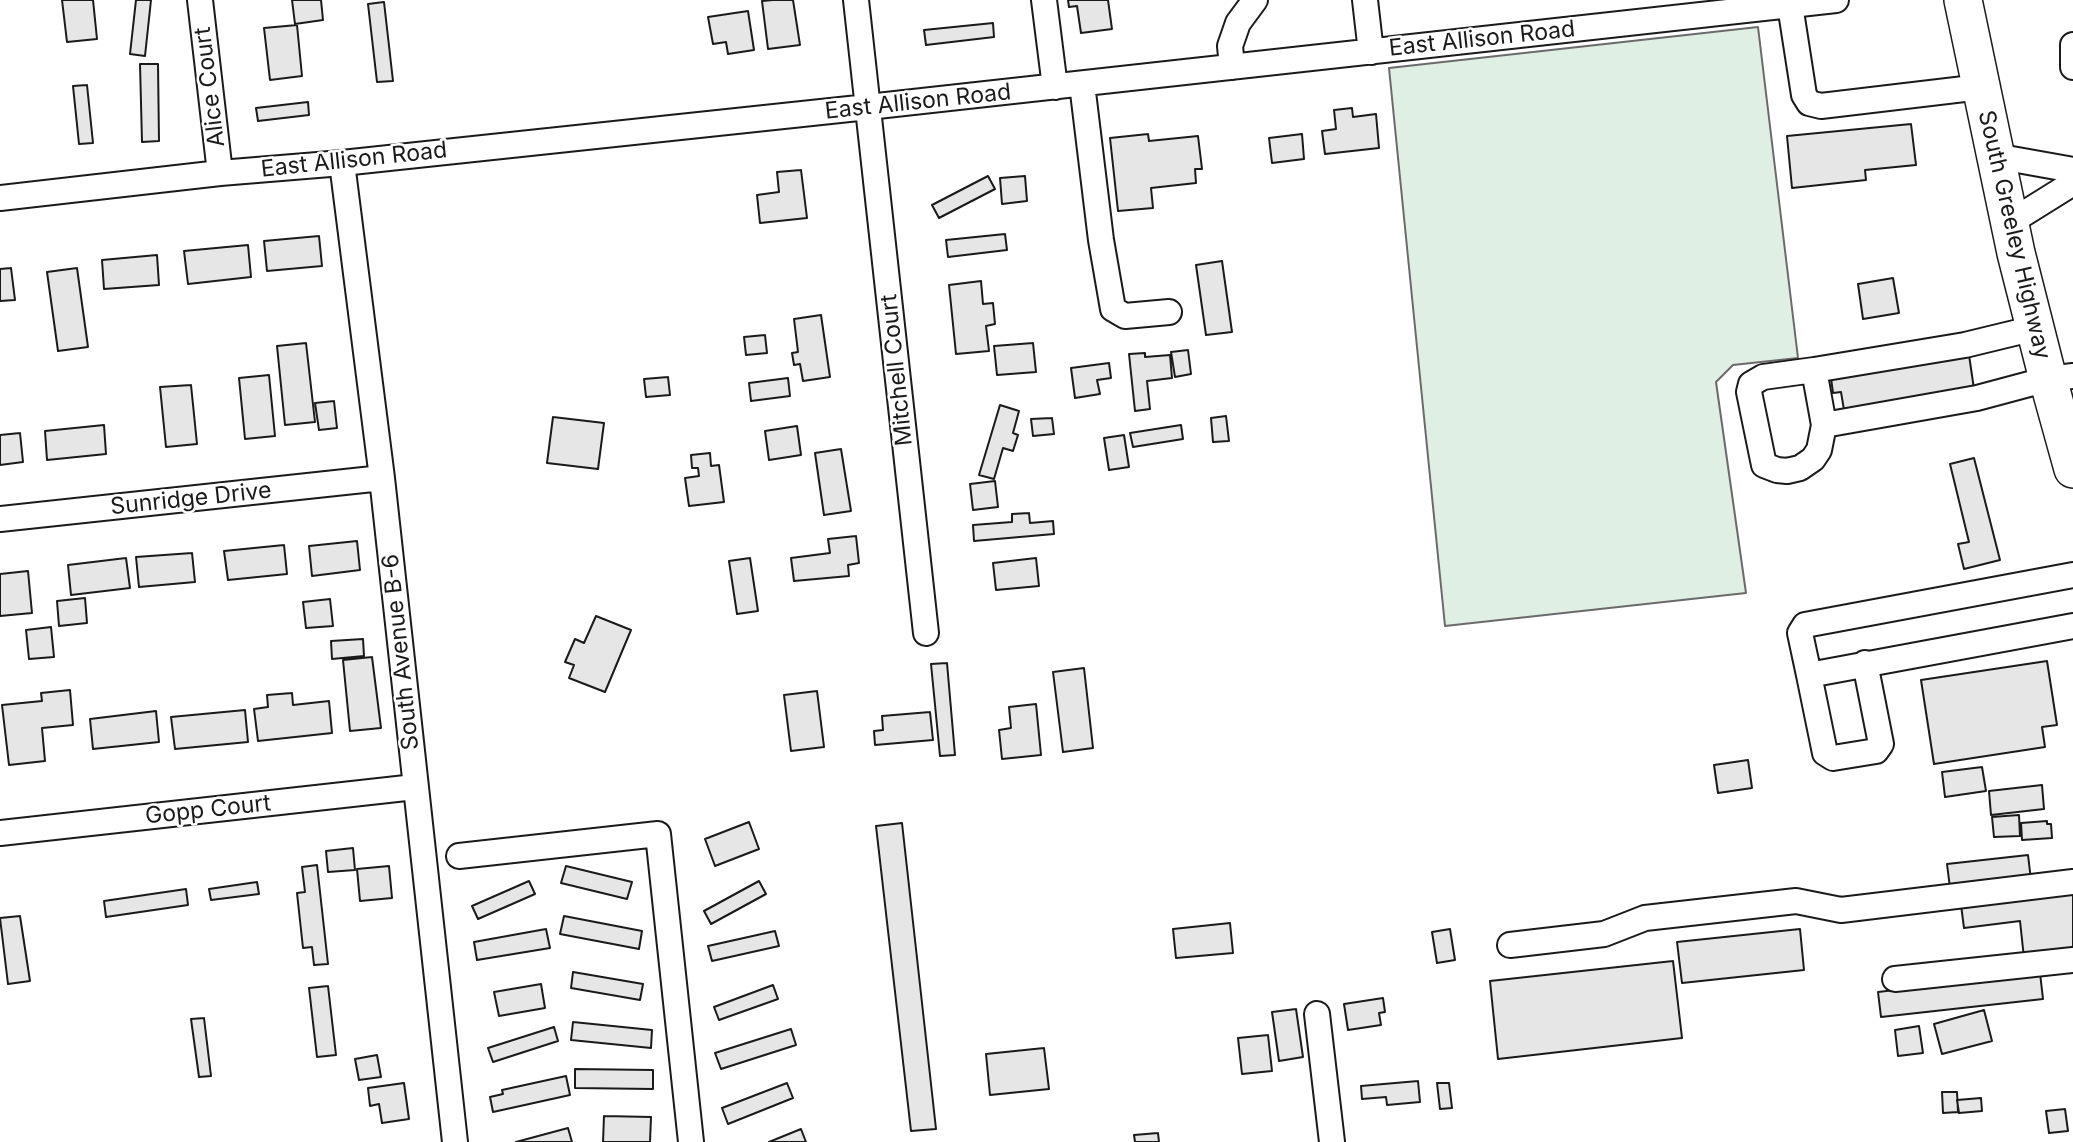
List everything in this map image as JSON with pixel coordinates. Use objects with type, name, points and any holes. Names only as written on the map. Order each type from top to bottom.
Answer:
[{"type":"highway","name":"South Greeley Highway","points":[[1963,0],[1995,156],[2035,328],[2060,377],[2073,469]]},
{"type":"street","name":"Alice Court","points":[[200,0],[220,173]]},
{"type":"street","name":"Mitchell Court","points":[[856,0],[926,633]]},
{"type":"street","points":[[1044,0],[1055,87]]},
{"type":"street","points":[[1232,67],[1230,46],[1238,23],[1255,0]]},
{"type":"street","points":[[1365,0],[1371,52]]},
{"type":"street","name":"East Allison Road","points":[[0,198],[1371,52],[1639,11],[1790,5],[1836,0]]},
{"type":"street","points":[[1790,5],[1804,95],[1809,103],[1821,106],[1980,87]]},
{"type":"street","points":[[2073,45],[2073,66]]},
{"type":"street","points":[[1082,84],[1099,228],[1113,309],[1125,316],[1169,312]]},
{"type":"street","points":[[1995,156],[2073,170]]},
{"type":"street","name":"South Avenue B-6","points":[[342,163],[382,478],[455,1142]]},
{"type":"street","points":[[2010,223],[2073,183]]},
{"type":"street","points":[[1814,370],[1824,425],[1819,450],[1813,459],[1800,468],[1787,471],[1764,465],[1749,392],[1751,384],[1763,377],[1965,345],[2035,328]]},
{"type":"street","points":[[1824,425],[1977,398],[2060,377]]},
{"type":"street","name":"Sunridge Drive","points":[[0,519],[382,478]]},
{"type":"street","points":[[1865,663],[1881,744],[1876,751],[1833,758],[1825,753],[1800,633],[1805,625],[2073,575]]},
{"type":"street","points":[[1809,675],[2073,626]]},
{"type":"street","name":"Gopp Court","points":[[0,833],[415,787]]},
{"type":"street","points":[[459,856],[658,834],[691,1142]]},
{"type":"street","points":[[1510,945],[1604,934],[1645,918],[1659,916],[1796,901],[1841,910],[2073,882]]},
{"type":"street","points":[[1895,979],[2073,960]]},
{"type":"street","points":[[1317,1014],[1332,1142]]},
{"type":"green space","points":[[1758,27],[1798,358],[1733,365],[1716,382],[1746,593],[1445,626],[1389,68]]},
{"type":"building","points":[[62,0],[93,0],[97,39],[67,42]]},
{"type":"building","points":[[136,0],[151,0],[145,56],[130,54]]},
{"type":"building","points":[[292,0],[321,0],[323,20],[295,24]]},
{"type":"building","points":[[793,0],[800,45],[768,49],[762,1]]},
{"type":"building","points":[[1068,0],[1108,0],[1112,29],[1081,33],[1077,6],[1069,7]]},
{"type":"building","points":[[384,2],[393,81],[377,82],[368,4]]},
{"type":"building","points":[[748,11],[754,50],[728,54],[726,42],[713,44],[708,17]]},
{"type":"building","points":[[993,23],[994,37],[926,45],[924,30]]},
{"type":"building","points":[[297,25],[302,76],[270,80],[264,28]]},
{"type":"building","points":[[140,64],[158,64],[159,141],[142,142]]},
{"type":"building","points":[[87,85],[93,143],[79,144],[73,86]]},
{"type":"building","points":[[308,102],[309,115],[258,121],[256,108]]},
{"type":"building","points":[[1352,108],[1353,117],[1376,114],[1379,148],[1325,154],[1322,131],[1336,129],[1334,110]]},
{"type":"building","points":[[1911,124],[1916,165],[1865,170],[1866,180],[1792,188],[1787,136]]},
{"type":"building","points":[[1148,134],[1149,141],[1198,136],[1202,169],[1195,169],[1196,183],[1151,188],[1153,208],[1118,211],[1110,138]]},
{"type":"building","points":[[1302,134],[1304,159],[1272,163],[1269,138]]},
{"type":"building","points":[[801,170],[807,218],[760,223],[757,195],[779,192],[777,172]]},
{"type":"building","points":[[988,176],[995,189],[939,218],[932,205]]},
{"type":"building","points":[[1025,176],[1027,201],[1002,204],[1000,178]]},
{"type":"building","points":[[1005,234],[1007,250],[948,257],[946,240]]},
{"type":"building","points":[[319,236],[322,266],[267,271],[264,241]]},
{"type":"building","points":[[248,245],[251,277],[188,284],[184,251]]},
{"type":"building","points":[[157,255],[159,285],[104,289],[102,260]]},
{"type":"building","points":[[1222,261],[1232,332],[1206,335],[1196,265]]},
{"type":"building","points":[[11,268],[15,300],[0,301],[0,269]]},
{"type":"building","points":[[77,268],[88,347],[58,351],[47,272]]},
{"type":"building","points":[[1893,278],[1899,313],[1863,319],[1858,284]]},
{"type":"building","points":[[981,281],[983,304],[993,303],[995,324],[986,326],[989,351],[956,354],[949,285]]},
{"type":"building","points":[[821,315],[830,377],[803,381],[800,364],[794,365],[792,353],[798,352],[794,319]]},
{"type":"building","points":[[765,335],[767,353],[746,355],[744,337]]},
{"type":"building","points":[[306,343],[315,422],[285,425],[277,346]]},
{"type":"building","points":[[1033,343],[1036,372],[997,375],[994,346]]},
{"type":"building","points":[[1188,350],[1191,374],[1175,377],[1171,352]]},
{"type":"building","points":[[1145,353],[1145,357],[1170,355],[1172,378],[1147,381],[1150,409],[1135,411],[1129,354]]},
{"type":"building","points":[[1969,355],[1974,389],[1844,410],[1841,392],[1833,393],[1831,378]]},
{"type":"building","points":[[1109,363],[1111,378],[1097,380],[1100,394],[1075,398],[1071,368]]},
{"type":"building","points":[[269,375],[275,436],[245,439],[239,378]]},
{"type":"building","points":[[668,377],[670,395],[646,397],[644,379]]},
{"type":"building","points":[[788,378],[790,396],[751,401],[749,383]]},
{"type":"building","points":[[191,385],[197,444],[166,447],[160,387]]},
{"type":"building","points":[[334,401],[337,428],[319,430],[315,403]]},
{"type":"building","points":[[1000,405],[1019,411],[1013,433],[1018,435],[1013,451],[1003,448],[994,479],[979,475]]},
{"type":"building","points":[[1226,416],[1229,441],[1213,442],[1211,418]]},
{"type":"building","points":[[553,417],[604,423],[598,469],[547,463]]},
{"type":"building","points":[[1052,418],[1054,434],[1033,436],[1031,419]]},
{"type":"building","points":[[104,425],[106,454],[47,460],[45,431]]},
{"type":"building","points":[[1181,425],[1183,439],[1133,447],[1130,433]]},
{"type":"building","points":[[797,426],[801,455],[769,460],[765,431]]},
{"type":"building","points":[[20,433],[23,462],[0,465],[0,435]]},
{"type":"building","points":[[1124,435],[1129,467],[1109,470],[1104,438]]},
{"type":"building","points":[[841,449],[851,511],[824,515],[815,453]]},
{"type":"building","points":[[710,453],[711,466],[719,465],[724,502],[689,506],[685,478],[699,476],[698,468],[692,468],[691,455]]},
{"type":"building","points":[[1974,458],[2000,560],[1964,569],[1958,544],[1969,542],[1950,464]]},
{"type":"building","points":[[995,481],[998,507],[973,510],[970,484]]},
{"type":"building","points":[[1029,513],[1030,523],[1053,521],[1054,534],[974,541],[973,525],[1012,522],[1012,514]]},
{"type":"building","points":[[856,536],[859,563],[848,565],[849,576],[794,581],[791,558],[830,553],[828,539]]},
{"type":"building","points":[[357,541],[360,570],[312,576],[309,546]]},
{"type":"building","points":[[284,545],[287,574],[228,580],[224,551]]},
{"type":"building","points":[[192,553],[195,582],[139,587],[136,557]]},
{"type":"building","points":[[126,558],[130,588],[71,595],[68,565]]},
{"type":"building","points":[[750,558],[758,611],[737,614],[729,561]]},
{"type":"building","points":[[1036,558],[1039,586],[996,590],[993,563]]},
{"type":"building","points":[[28,571],[32,613],[0,616],[0,574]]},
{"type":"building","points":[[85,598],[87,623],[59,626],[57,601]]},
{"type":"building","points":[[330,599],[333,626],[306,628],[303,602]]},
{"type":"building","points":[[596,616],[631,630],[605,692],[569,678],[574,665],[565,662],[575,639],[584,643]]},
{"type":"building","points":[[51,627],[54,657],[29,659],[26,630]]},
{"type":"building","points":[[363,639],[364,656],[332,659],[331,641]]},
{"type":"building","points":[[372,657],[381,728],[350,731],[343,660]]},
{"type":"building","points":[[2047,661],[2057,725],[2042,727],[2045,747],[1934,764],[1921,680]]},
{"type":"building","points":[[947,663],[955,755],[940,756],[931,664]]},
{"type":"building","points":[[1084,668],[1093,748],[1063,752],[1053,672]]},
{"type":"building","points":[[70,690],[73,725],[42,728],[45,761],[9,765],[2,705],[42,701],[41,693]]},
{"type":"building","points":[[817,691],[824,747],[791,751],[784,695]]},
{"type":"building","points":[[292,693],[293,705],[329,701],[332,733],[258,741],[254,709],[268,707],[267,695]]},
{"type":"building","points":[[1036,704],[1041,755],[1002,759],[999,730],[1011,728],[1009,707]]},
{"type":"building","points":[[245,710],[248,742],[175,749],[171,717]]},
{"type":"building","points":[[156,711],[159,742],[93,749],[90,719]]},
{"type":"building","points":[[930,712],[933,740],[875,745],[874,731],[883,730],[882,716]]},
{"type":"building","points":[[1748,760],[1752,788],[1718,793],[1714,765]]},
{"type":"building","points":[[1982,767],[1986,791],[1945,797],[1942,772]]},
{"type":"building","points":[[2042,785],[2044,809],[1991,815],[1989,791]]},
{"type":"building","points":[[2019,815],[2020,836],[1994,837],[1992,817]]},
{"type":"building","points":[[2047,821],[2047,824],[2051,824],[2052,838],[2022,840],[2021,823]]},
{"type":"building","points":[[749,822],[759,849],[715,866],[705,839]]},
{"type":"building","points":[[902,823],[936,1129],[911,1131],[876,826]]},
{"type":"building","points":[[353,848],[355,870],[328,872],[326,851]]},
{"type":"building","points":[[2028,855],[2031,880],[1950,888],[1947,864]]},
{"type":"building","points":[[317,865],[328,964],[314,965],[312,947],[303,948],[297,893],[305,892],[302,867]]},
{"type":"building","points":[[389,866],[392,898],[360,901],[357,869]]},
{"type":"building","points":[[566,866],[632,882],[627,899],[561,883]]},
{"type":"building","points":[[529,881],[535,894],[478,919],[472,906]]},
{"type":"building","points":[[759,881],[766,894],[711,924],[704,911]]},
{"type":"building","points":[[257,882],[259,894],[211,900],[209,889]]},
{"type":"building","points":[[186,889],[188,905],[106,917],[104,901]]},
{"type":"building","points":[[2073,892],[2073,952],[2024,958],[2020,921],[1964,928],[1961,905]]},
{"type":"building","points":[[20,916],[30,981],[8,984],[0,918]]},
{"type":"building","points":[[564,916],[642,931],[639,949],[560,934]]},
{"type":"building","points":[[1230,923],[1233,953],[1176,958],[1173,929]]},
{"type":"building","points":[[546,929],[550,948],[477,960],[474,942]]},
{"type":"building","points":[[1450,929],[1455,960],[1437,963],[1432,932]]},
{"type":"building","points":[[1800,929],[1804,970],[1682,983],[1677,942]]},
{"type":"building","points":[[775,931],[779,946],[712,961],[708,946]]},
{"type":"building","points":[[1673,961],[1682,1038],[1498,1059],[1490,981]]},
{"type":"building","points":[[573,972],[643,984],[640,1000],[571,988]]},
{"type":"building","points":[[2040,973],[2043,999],[1881,1017],[1878,992]]},
{"type":"building","points":[[541,984],[545,1008],[499,1016],[494,992]]},
{"type":"building","points":[[773,985],[778,999],[719,1020],[714,1007]]},
{"type":"building","points":[[328,986],[336,1055],[317,1057],[309,988]]},
{"type":"building","points":[[1383,998],[1385,1012],[1379,1013],[1381,1025],[1348,1030],[1344,1004]]},
{"type":"building","points":[[1296,1009],[1303,1057],[1279,1061],[1272,1012]]},
{"type":"building","points":[[1984,1010],[1992,1041],[1942,1054],[1934,1024]]},
{"type":"building","points":[[204,1018],[211,1076],[199,1077],[191,1019]]},
{"type":"building","points":[[573,1022],[652,1030],[651,1048],[571,1040]]},
{"type":"building","points":[[1919,1026],[1923,1053],[1898,1056],[1895,1030]]},
{"type":"building","points":[[554,1027],[558,1041],[493,1062],[488,1048]]},
{"type":"building","points":[[791,1029],[796,1045],[721,1069],[715,1053]]},
{"type":"building","points":[[1268,1035],[1272,1071],[1242,1074],[1238,1038]]},
{"type":"building","points":[[1044,1048],[1049,1089],[990,1095],[986,1054]]},
{"type":"building","points":[[377,1055],[381,1077],[359,1080],[355,1059]]},
{"type":"building","points":[[575,1069],[653,1070],[653,1089],[575,1088]]},
{"type":"building","points":[[566,1076],[570,1095],[493,1112],[490,1097],[503,1094],[502,1090]]},
{"type":"building","points":[[1418,1081],[1420,1102],[1387,1105],[1386,1097],[1362,1099],[1361,1086]]},
{"type":"building","points":[[404,1083],[409,1119],[382,1123],[379,1104],[370,1106],[368,1088]]},
{"type":"building","points":[[787,1083],[793,1098],[728,1124],[722,1108]]},
{"type":"building","points":[[1437,1083],[1449,1083],[1452,1108],[1440,1109]]},
{"type":"building","points":[[1942,1092],[1957,1092],[1958,1112],[1943,1113]]},
{"type":"building","points":[[1981,1098],[1982,1111],[1959,1113],[1957,1100]]},
{"type":"building","points":[[2065,1109],[2068,1131],[2049,1133],[2046,1111]]},
{"type":"building","points":[[604,1116],[651,1117],[650,1142],[603,1142]]},
{"type":"building","points":[[568,1128],[572,1142],[516,1142]]},
{"type":"building","points":[[801,1129],[806,1142],[769,1142]]},
{"type":"building","points":[[1158,1133],[1159,1142],[1135,1142],[1134,1135]]}]
